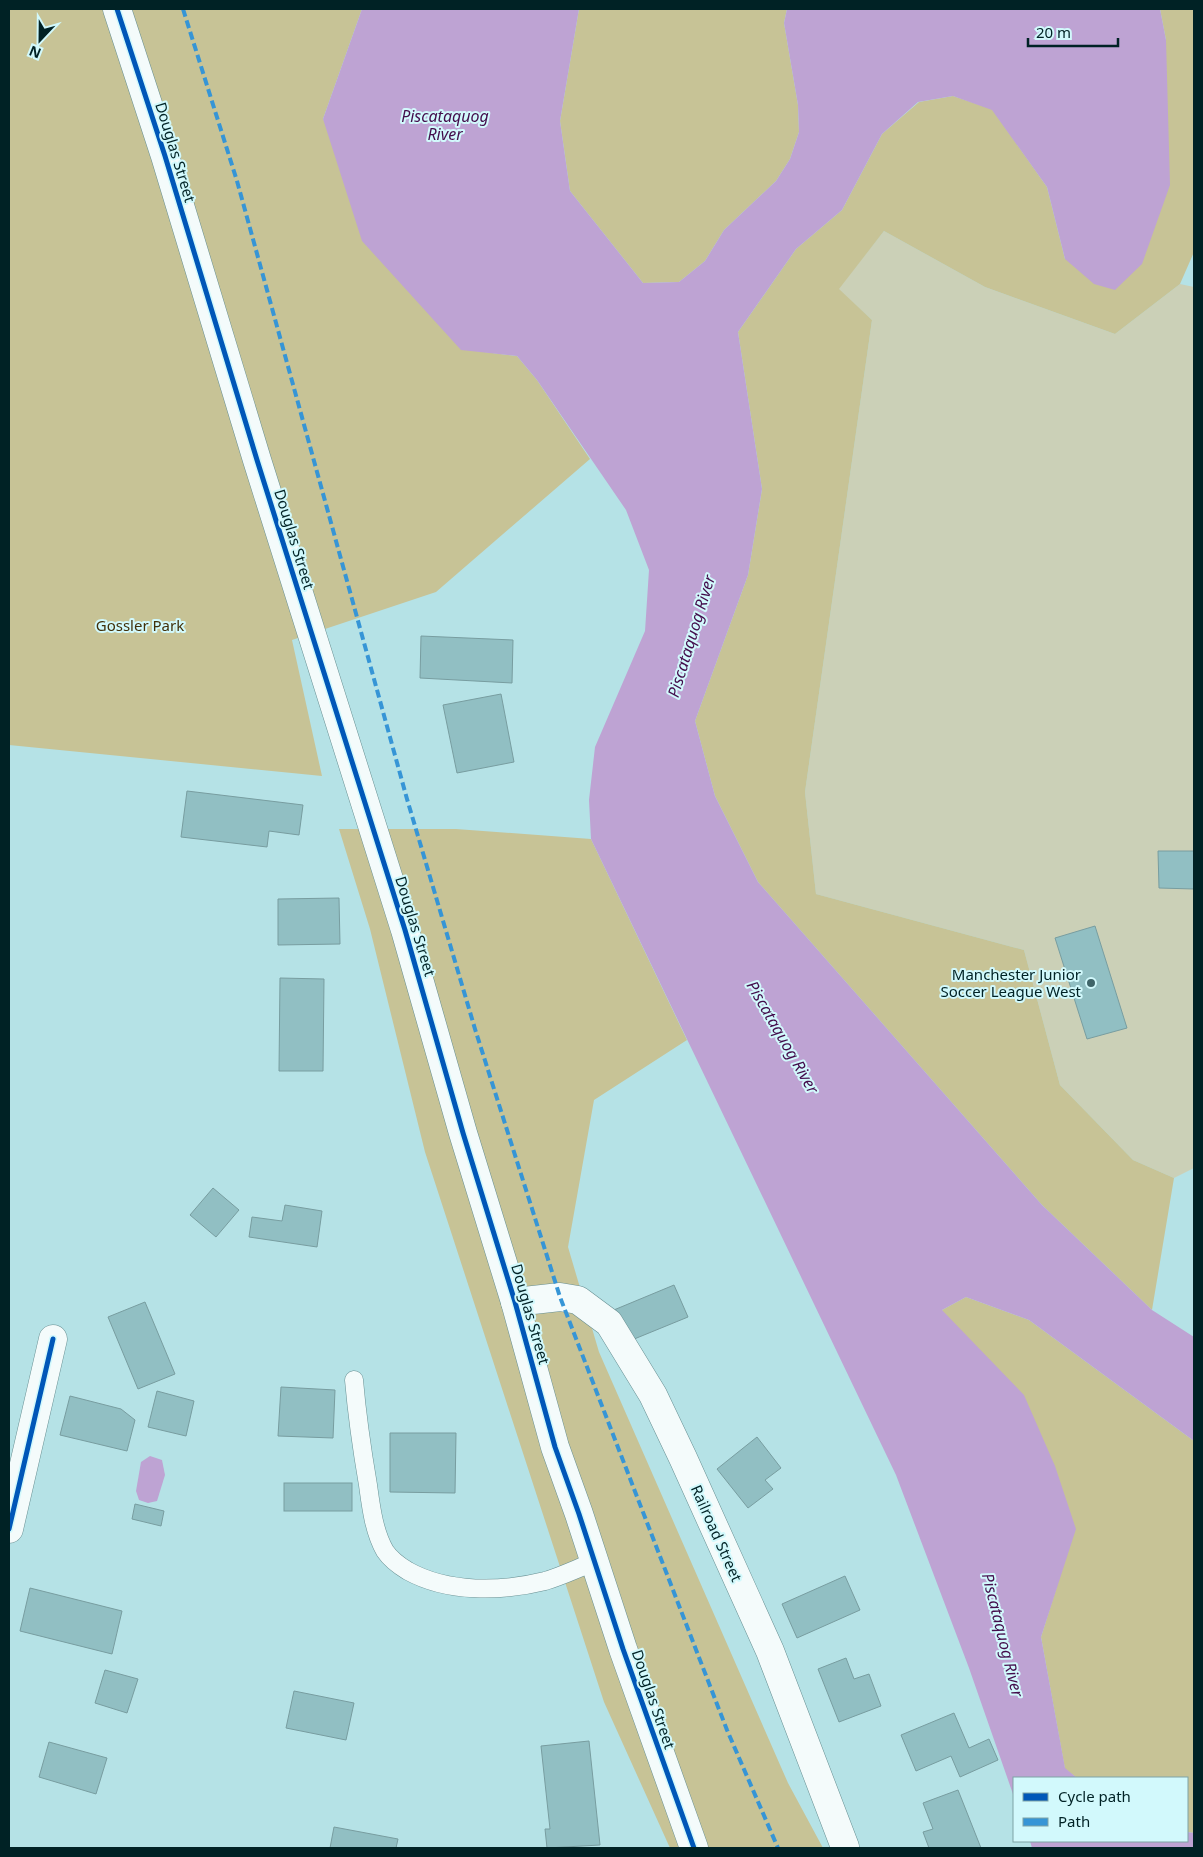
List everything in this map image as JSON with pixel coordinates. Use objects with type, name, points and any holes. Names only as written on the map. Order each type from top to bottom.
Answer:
[{"type":"street","name":"Douglas Street","points":[[117,9],[165,156],[260,469],[405,930],[463,1133],[515,1302],[555,1447],[689,1844]]},
{"type":"street","name":"Railroad Street","points":[[515,1302],[560,1297],[578,1300],[609,1323],[653,1395],[770,1651],[845,1847]]},
{"type":"street","points":[[9,1529],[53,1339]]},
{"type":"lane","points":[[354,1380],[357,1421],[373,1516],[385,1550],[395,1563],[421,1578],[439,1584],[469,1588],[512,1587],[546,1580],[594,1562]]},
{"type":"green space","name":"Gossler Park","points":[[9,9],[362,9],[323,119],[461,349],[517,356],[537,380],[590,459],[436,592],[292,640],[322,776],[9,745]]},
{"type":"green space","points":[[579,9],[787,9],[784,23],[798,105],[799,132],[790,159],[776,181],[724,230],[705,261],[679,282],[643,283],[570,191],[560,121]]},
{"type":"green space","points":[[1160,9],[1194,9],[1194,252],[1180,284],[1115,334],[985,287],[884,231],[839,289],[872,320],[805,792],[816,894],[1024,950],[1060,1085],[1133,1160],[1174,1178],[1152,1310],[1042,1205],[758,882],[715,796],[695,721],[748,575],[762,489],[738,332],[796,249],[842,210],[882,134],[919,102],[953,96],[992,109],[1047,187],[1065,259],[1166,40]]},
{"type":"green space","points":[[884,231],[985,287],[1115,334],[1180,284],[1194,287],[1194,1168],[1174,1178],[1133,1160],[1060,1085],[1024,950],[816,894],[805,792],[872,320],[838,289]]},
{"type":"green space","points":[[339,829],[456,829],[591,839],[687,1040],[594,1100],[568,1247],[599,1352],[788,1783],[823,1848],[670,1848],[604,1702],[425,1152],[370,929]]},
{"type":"green space","points":[[966,1297],[1029,1320],[1194,1441],[1194,1833],[1188,1832],[1188,1777],[1076,1777],[1065,1769],[1041,1637],[1057,1586],[942,1310]]},
{"type":"water","name":"Piscataquog River","points":[[362,9],[579,9],[560,121],[570,191],[643,283],[679,282],[705,261],[724,230],[776,181],[790,159],[799,132],[798,105],[784,23],[787,9],[1160,9],[1166,40],[1170,185],[1142,264],[1115,290],[1094,284],[1065,259],[1047,187],[992,110],[953,96],[918,102],[882,134],[842,210],[796,249],[738,332],[762,489],[748,575],[695,721],[715,796],[758,882],[1042,1205],[1152,1310],[1194,1337],[1194,1441],[1029,1320],[966,1297],[942,1310],[1024,1395],[1055,1466],[1076,1529],[1041,1637],[1065,1768],[1076,1777],[1013,1777],[1013,1794],[969,1668],[896,1475],[591,839],[589,800],[595,747],[645,631],[649,570],[626,510],[537,380],[517,356],[461,350],[362,241],[323,119]]},
{"type":"water","points":[[150,1456],[162,1460],[165,1475],[157,1501],[148,1503],[139,1500],[136,1491],[141,1462]]},
{"type":"water","points":[[1188,1832],[1194,1833],[1194,1848],[1032,1848],[1030,1842],[1188,1842]]},
{"type":"building","points":[[421,636],[513,640],[512,683],[420,678]]},
{"type":"building","points":[[501,694],[514,762],[457,773],[443,705]]},
{"type":"building","points":[[187,791],[303,805],[299,835],[269,831],[267,847],[181,837]]},
{"type":"building","points":[[1158,851],[1194,851],[1194,889],[1159,888]]},
{"type":"building","points":[[339,898],[340,944],[278,945],[278,899]]},
{"type":"building","name":"Manchester Junior Soccer League West","points":[[1095,926],[1127,1028],[1087,1039],[1055,938]]},
{"type":"building","points":[[280,978],[324,979],[323,1071],[279,1071]]},
{"type":"building","points":[[213,1188],[239,1210],[216,1237],[190,1215]]},
{"type":"building","points":[[285,1205],[322,1211],[317,1247],[249,1237],[252,1217],[282,1221]]},
{"type":"building","points":[[674,1285],[688,1317],[622,1344],[609,1312]]},
{"type":"building","points":[[145,1302],[175,1374],[138,1389],[108,1317]]},
{"type":"building","points":[[281,1387],[335,1390],[333,1438],[278,1436]]},
{"type":"building","points":[[157,1391],[194,1401],[186,1436],[148,1427]]},
{"type":"building","points":[[70,1396],[121,1409],[135,1420],[127,1451],[60,1435]]},
{"type":"building","points":[[390,1433],[456,1433],[455,1493],[390,1492]]},
{"type":"building","points":[[757,1437],[781,1468],[765,1480],[773,1489],[748,1508],[717,1469]]},
{"type":"building","points":[[284,1483],[352,1483],[352,1511],[284,1511]]},
{"type":"building","points":[[135,1504],[164,1511],[161,1526],[132,1519]]},
{"type":"building","points":[[845,1576],[860,1610],[797,1638],[782,1604]]},
{"type":"building","points":[[30,1588],[122,1611],[112,1654],[20,1631]]},
{"type":"building","points":[[846,1658],[854,1679],[869,1674],[881,1706],[839,1722],[818,1669]]},
{"type":"building","points":[[105,1670],[138,1679],[127,1713],[95,1703]]},
{"type":"building","points":[[294,1691],[354,1703],[346,1740],[286,1728]]},
{"type":"building","points":[[954,1713],[969,1748],[989,1739],[998,1760],[960,1777],[951,1756],[916,1771],[901,1735]]},
{"type":"building","points":[[589,1741],[600,1845],[547,1848],[545,1829],[550,1829],[541,1746]]},
{"type":"building","points":[[49,1742],[107,1758],[96,1794],[39,1777]]},
{"type":"building","points":[[958,1790],[981,1848],[929,1848],[923,1832],[933,1829],[923,1803]]},
{"type":"building","points":[[334,1827],[398,1839],[396,1848],[330,1848]]},
{"type":"marked path","points":[[183,9],[237,181],[407,799],[475,1029],[560,1297],[727,1730],[778,1848]]},
{"type":"cycle path","points":[[117,9],[165,156],[257,460],[405,930],[463,1133],[515,1302],[555,1447],[623,1649],[694,1848]]},
{"type":"cycle path","points":[[9,1529],[53,1339]]},
{"type":"place","name":"Manchester Junior Soccer League West","points":[[1091,983]]}]
